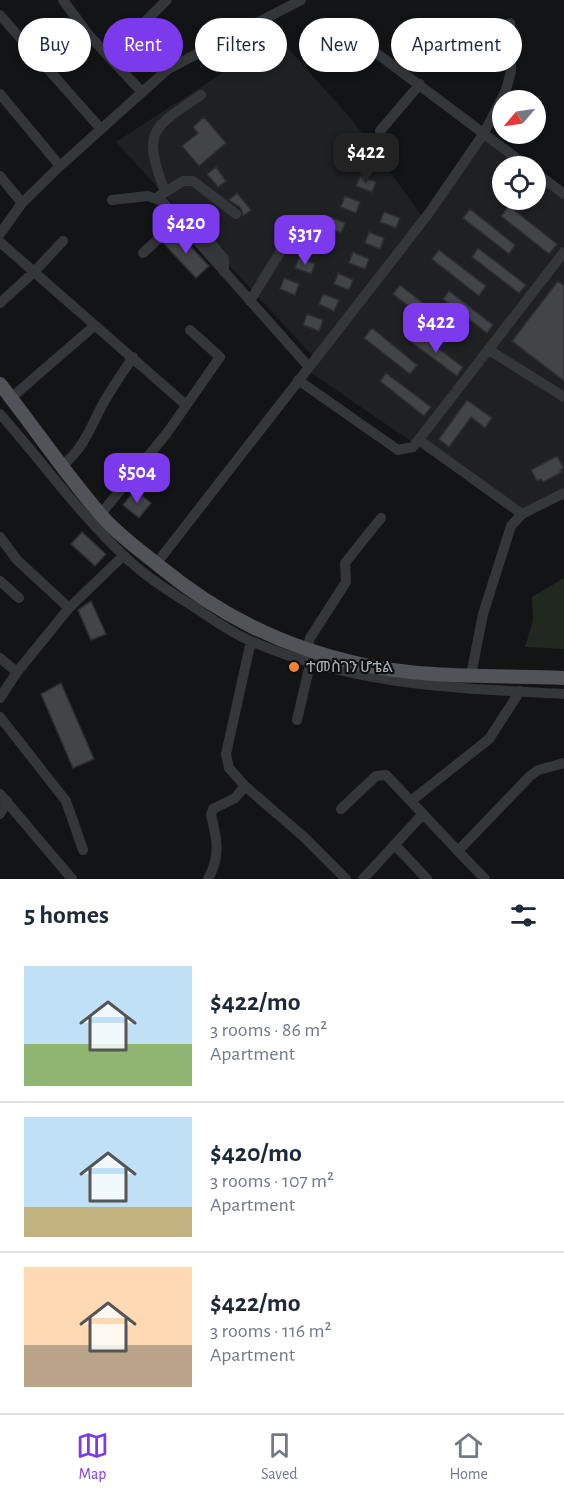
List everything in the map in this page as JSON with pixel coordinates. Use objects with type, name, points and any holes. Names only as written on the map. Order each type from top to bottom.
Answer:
[{"type":"main road","points":[[0,384],[100,514],[194,595],[276,645],[307,649],[376,667],[471,675],[564,678]]},
{"type":"street","points":[[63,0],[103,50]]},
{"type":"street","points":[[149,18],[167,0]]},
{"type":"street","points":[[0,234],[22,203],[60,166],[142,92],[181,61],[301,0]]},
{"type":"street","points":[[0,15],[101,129]]},
{"type":"street","points":[[379,55],[514,156]]},
{"type":"street","points":[[123,72],[142,92]]},
{"type":"street","points":[[156,564],[429,213],[484,133],[506,90],[510,72]]},
{"type":"street","points":[[380,130],[420,84]]},
{"type":"street","points":[[0,94],[60,166]]},
{"type":"street","points":[[201,95],[169,117],[154,133],[152,154],[160,195],[224,272],[308,366]]},
{"type":"street","points":[[0,176],[22,203]]},
{"type":"street","points":[[546,180],[564,194]]},
{"type":"street","points":[[112,200],[160,195],[183,181],[193,181],[236,214]]},
{"type":"street","points":[[250,301],[298,223]]},
{"type":"street","points":[[143,253],[183,224]]},
{"type":"street","points":[[0,303],[63,241]]},
{"type":"street","points":[[0,242],[186,405]]},
{"type":"street","points":[[298,380],[398,450],[413,447],[564,252]]},
{"type":"street","points":[[11,398],[94,326]]},
{"type":"street","points":[[100,514],[186,405],[220,357],[190,330]]},
{"type":"street","points":[[489,350],[564,397]]},
{"type":"street","points":[[63,465],[76,454],[92,430],[106,399],[133,357]]},
{"type":"street","points":[[0,414],[75,505],[123,556],[166,589],[251,642],[276,645],[310,664],[371,679],[430,687],[564,694]]},
{"type":"street","points":[[419,440],[522,514]]},
{"type":"street","points":[[471,675],[474,650],[493,577],[511,526],[522,514],[564,494]]},
{"type":"street","points":[[307,649],[310,638],[346,582],[345,563],[381,518]]},
{"type":"street","points":[[1,541],[17,560],[69,608]]},
{"type":"street","points":[[0,698],[17,672],[69,608],[123,556]]},
{"type":"street","points":[[0,581],[19,598]]},
{"type":"street","points":[[251,642],[226,754],[229,768],[346,879]]},
{"type":"street","points":[[0,657],[17,672]]},
{"type":"street","points":[[297,720],[310,664]]},
{"type":"street","points":[[411,801],[489,738],[520,691]]},
{"type":"street","points":[[0,717],[66,801],[83,850]]},
{"type":"street","points":[[458,851],[530,776],[538,770],[564,763]]},
{"type":"street","points":[[341,809],[382,774],[485,879]]},
{"type":"street","points":[[208,879],[213,870],[219,843],[211,814],[213,809],[235,798],[246,786]]},
{"type":"street","points":[[0,814],[3,798]]},
{"type":"street","points":[[3,798],[72,879]]},
{"type":"street","points":[[363,879],[422,816]]},
{"type":"street","points":[[396,846],[427,879]]},
{"type":"shaded area","points":[[287,47],[299,61],[299,72],[309,72],[353,121],[422,216],[488,133],[492,136],[492,144],[503,144],[520,156],[492,156],[492,210],[546,210],[546,175],[564,188],[564,489],[515,513],[310,372],[318,362],[116,142],[224,72],[287,72]]},
{"type":"shaded area","points":[[564,578],[564,649],[525,647],[533,620],[532,597]]},
{"type":"building","points":[[204,117],[226,143],[199,166],[182,146],[198,133],[193,127]]},
{"type":"building","points":[[216,167],[226,181],[218,187],[207,174]]},
{"type":"building","points":[[360,176],[376,182],[372,192],[356,186]]},
{"type":"building","points":[[237,193],[251,210],[243,216],[241,208],[229,200]]},
{"type":"building","points":[[345,196],[360,202],[356,213],[341,207]]},
{"type":"building","points":[[470,209],[515,245],[509,254],[463,218]]},
{"type":"building","points":[[506,210],[514,210],[557,244],[549,254],[501,216]]},
{"type":"building","points":[[384,212],[400,218],[396,228],[380,222]]},
{"type":"building","points":[[330,217],[345,223],[341,233],[326,227]]},
{"type":"building","points":[[177,232],[209,266],[196,278],[164,244]]},
{"type":"building","points":[[369,232],[384,238],[380,249],[365,243]]},
{"type":"building","points":[[314,237],[330,243],[326,254],[310,247]]},
{"type":"building","points":[[478,248],[526,285],[519,293],[472,257]]},
{"type":"building","points":[[439,250],[486,286],[479,296],[432,259]]},
{"type":"building","points":[[353,252],[369,259],[365,269],[349,263]]},
{"type":"building","points":[[299,257],[315,264],[311,274],[295,268]]},
{"type":"building","points":[[338,273],[353,280],[349,290],[334,284]]},
{"type":"building","points":[[284,278],[299,284],[295,295],[280,289]]},
{"type":"building","points":[[558,281],[564,286],[564,381],[512,341]]},
{"type":"building","points":[[400,285],[448,323],[442,332],[393,294]]},
{"type":"building","points":[[449,291],[493,325],[487,333],[443,299]]},
{"type":"building","points":[[323,294],[339,300],[334,311],[319,304]]},
{"type":"building","points":[[307,314],[323,320],[319,331],[303,325]]},
{"type":"building","points":[[372,328],[417,365],[410,374],[364,338]]},
{"type":"building","points":[[416,332],[463,367],[457,376],[410,341]]},
{"type":"building","points":[[386,373],[431,407],[424,416],[380,381]]},
{"type":"building","points":[[467,400],[492,418],[485,428],[471,417],[449,447],[439,439]]},
{"type":"building","points":[[557,456],[564,468],[560,470],[562,472],[543,482],[541,479],[537,481],[531,470]]},
{"type":"building","points":[[135,490],[151,503],[139,518],[123,505]]},
{"type":"building","points":[[82,532],[106,554],[95,566],[71,544]]},
{"type":"building","points":[[91,601],[106,634],[91,640],[78,610]]},
{"type":"building","points":[[61,683],[94,759],[73,768],[41,694]]},
{"type":"place","name":"ተመስገን ሆቴል","points":[[294,667]]}]
